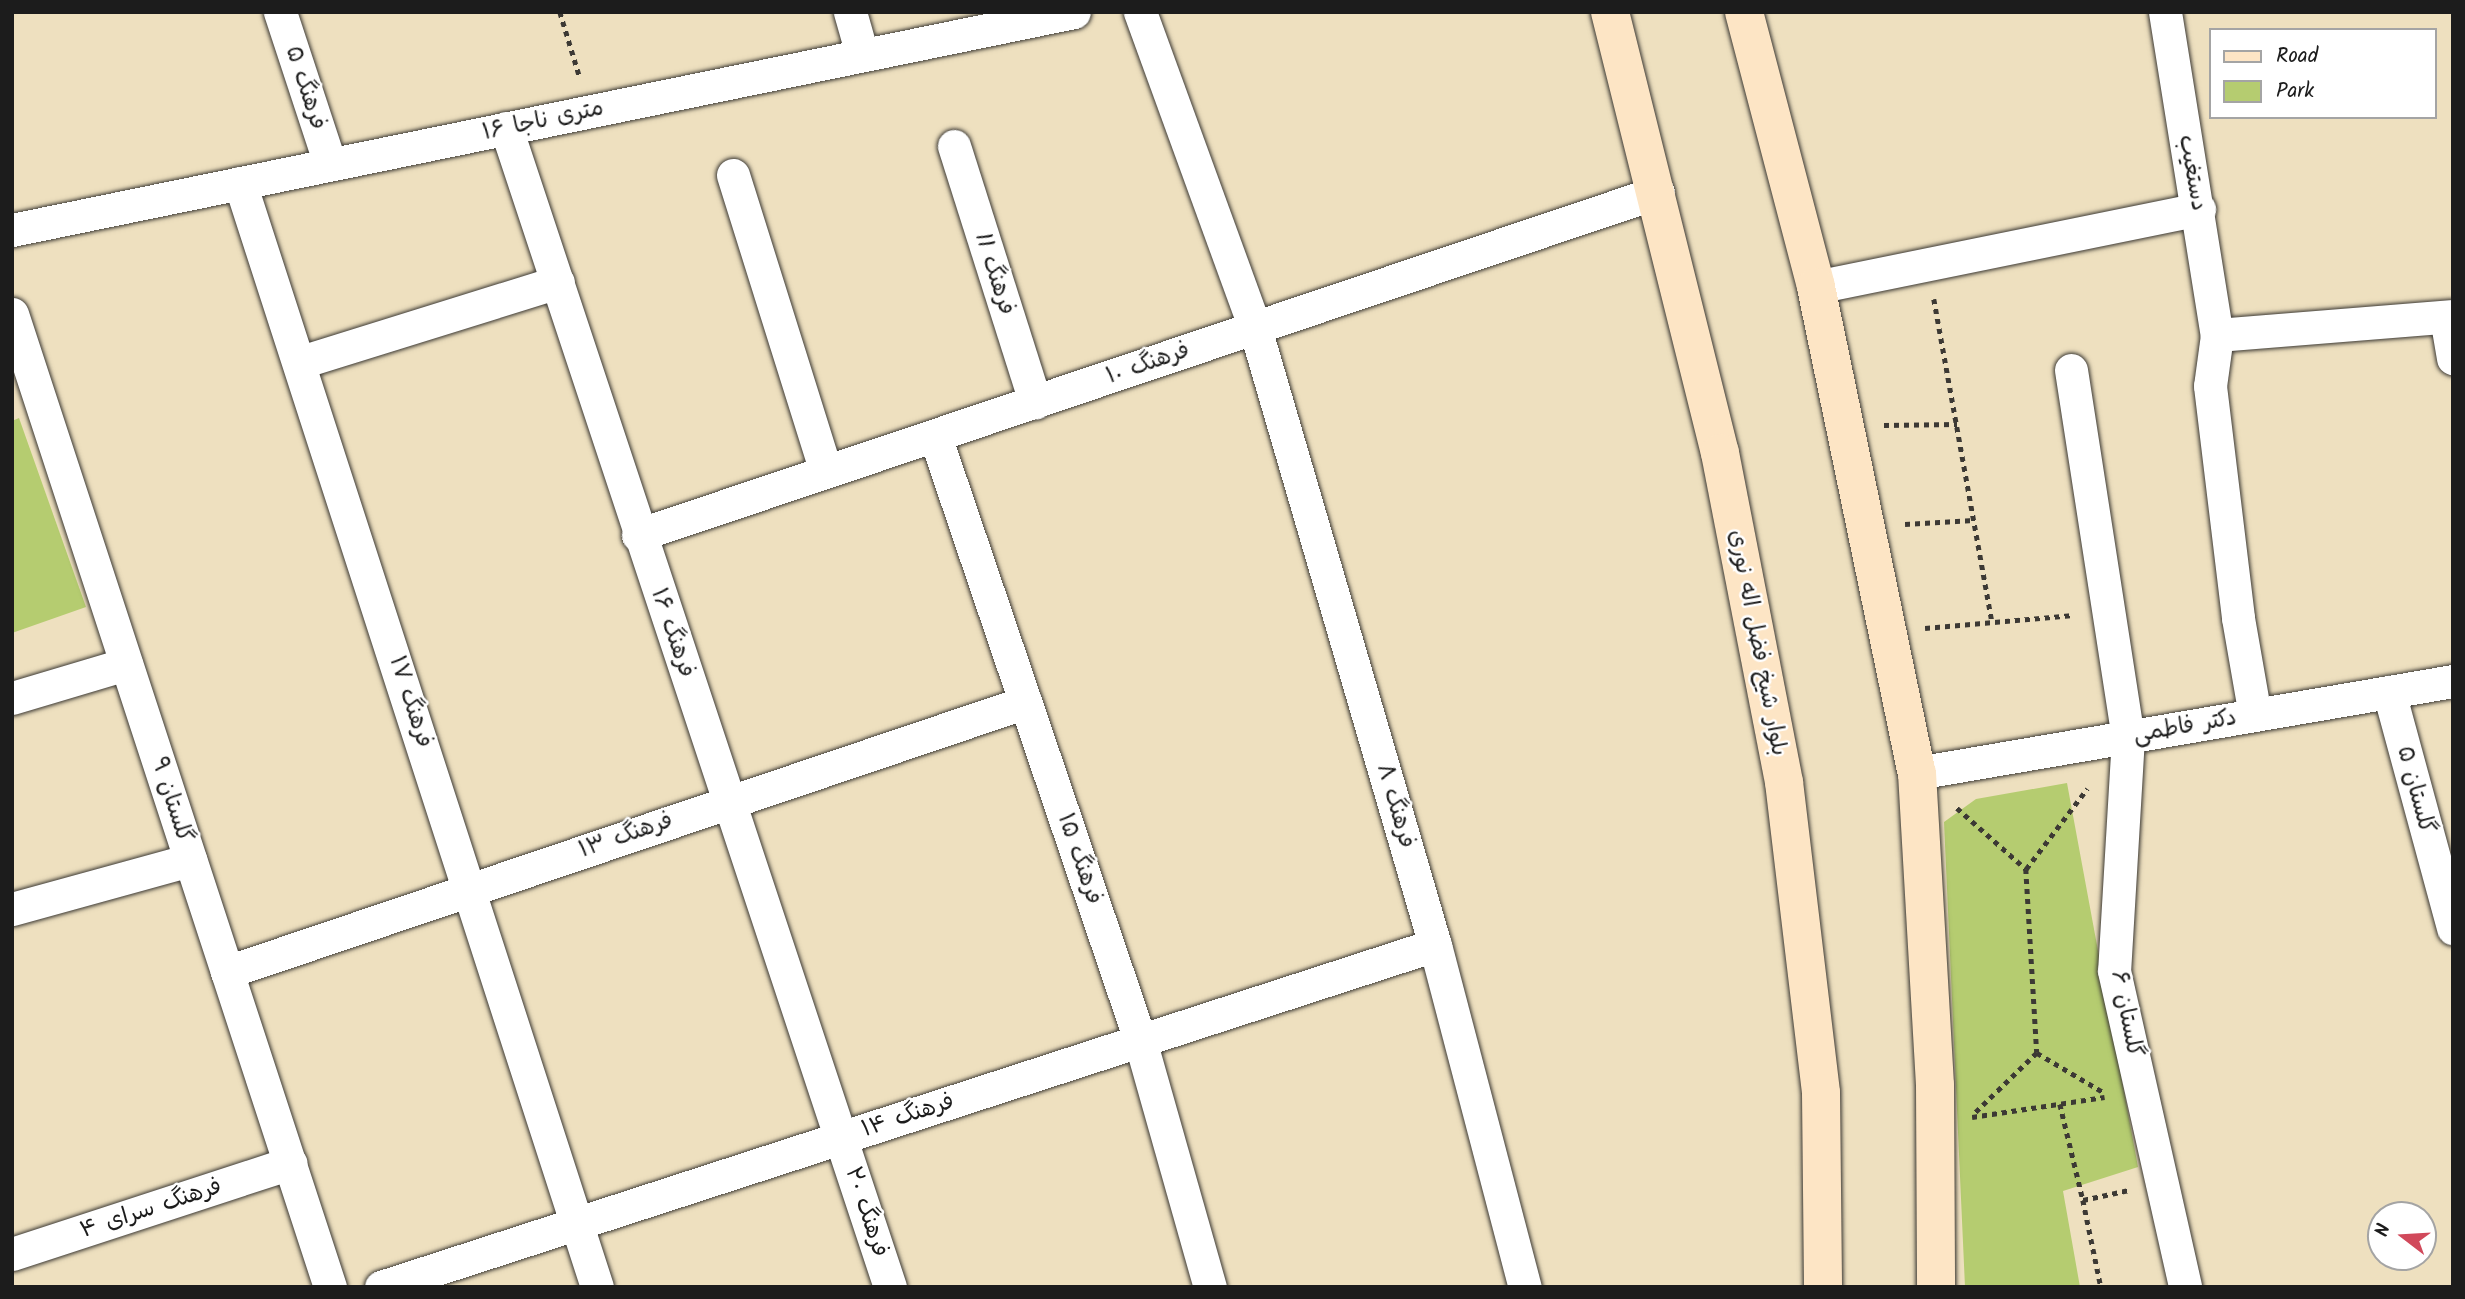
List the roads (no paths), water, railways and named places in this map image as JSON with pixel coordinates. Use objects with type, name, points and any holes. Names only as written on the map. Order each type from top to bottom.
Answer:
[{"type":"street","name":"فرهنگ ۵","points":[[280,12],[330,164]]},
{"type":"street","points":[[850,12],[862,54]]},
{"type":"street","name":"۱۶ متری ناجا","points":[[12,230],[1074,12]]},
{"type":"street","name":"فرهنگ ۸","points":[[1140,12],[1255,328],[1435,945],[1525,1287]]},
{"type":"street","name":"بلوار شیخ فضل اله نوری","points":[[1610,12],[1658,192],[1720,453],[1784,782],[1821,1093],[1823,1287]]},
{"type":"street","points":[[1744,12],[1816,288],[1917,773],[1936,1152],[1936,1287]]},
{"type":"street","name":"دستغیب","points":[[2165,12],[2199,209],[2217,335],[2210,386],[2238,618],[2255,715]]},
{"type":"street","name":"فرهنگ ۱۶","points":[[506,128],[638,535],[731,801],[842,1137]]},
{"type":"street","name":"فرهنگ 11","points":[[954,146],[1035,402]]},
{"type":"street","points":[[733,175],[826,471]]},
{"type":"street","name":"فرهنگ ۱۷","points":[[240,183],[302,362],[597,1287]]},
{"type":"street","name":"فرهنگ ۱۰","points":[[638,535],[1658,192]]},
{"type":"street","points":[[1816,288],[2199,209]]},
{"type":"street","points":[[302,362],[558,282]]},
{"type":"street","name":"گلستان ۹","points":[[12,314],[330,1287]]},
{"type":"street","points":[[2217,335],[2449,317],[2453,358]]},
{"type":"street","name":"گلستان ۶","points":[[2071,370],[2128,737],[2115,971],[2185,1287]]},
{"type":"street","name":"فرهنگ ۱۵","points":[[935,436],[1140,1040],[1210,1287]]},
{"type":"street","points":[[12,698],[126,664]]},
{"type":"street","name":"دکتر فاطمی","points":[[1917,773],[2453,681]]},
{"type":"street","name":"گلستان ۵","points":[[2389,692],[2453,928]]},
{"type":"street","name":"فرهنگ ۱۳","points":[[227,971],[1026,702]]},
{"type":"street","points":[[12,909],[190,860]]},
{"type":"street","name":"فرهنگ ۱۴","points":[[381,1287],[1435,945]]},
{"type":"street","name":"فرهنگ ۲۰","points":[[842,1137],[890,1287]]},
{"type":"street","name":"فرهنگ سرای ۴","points":[[12,1254],[289,1163]]}]
